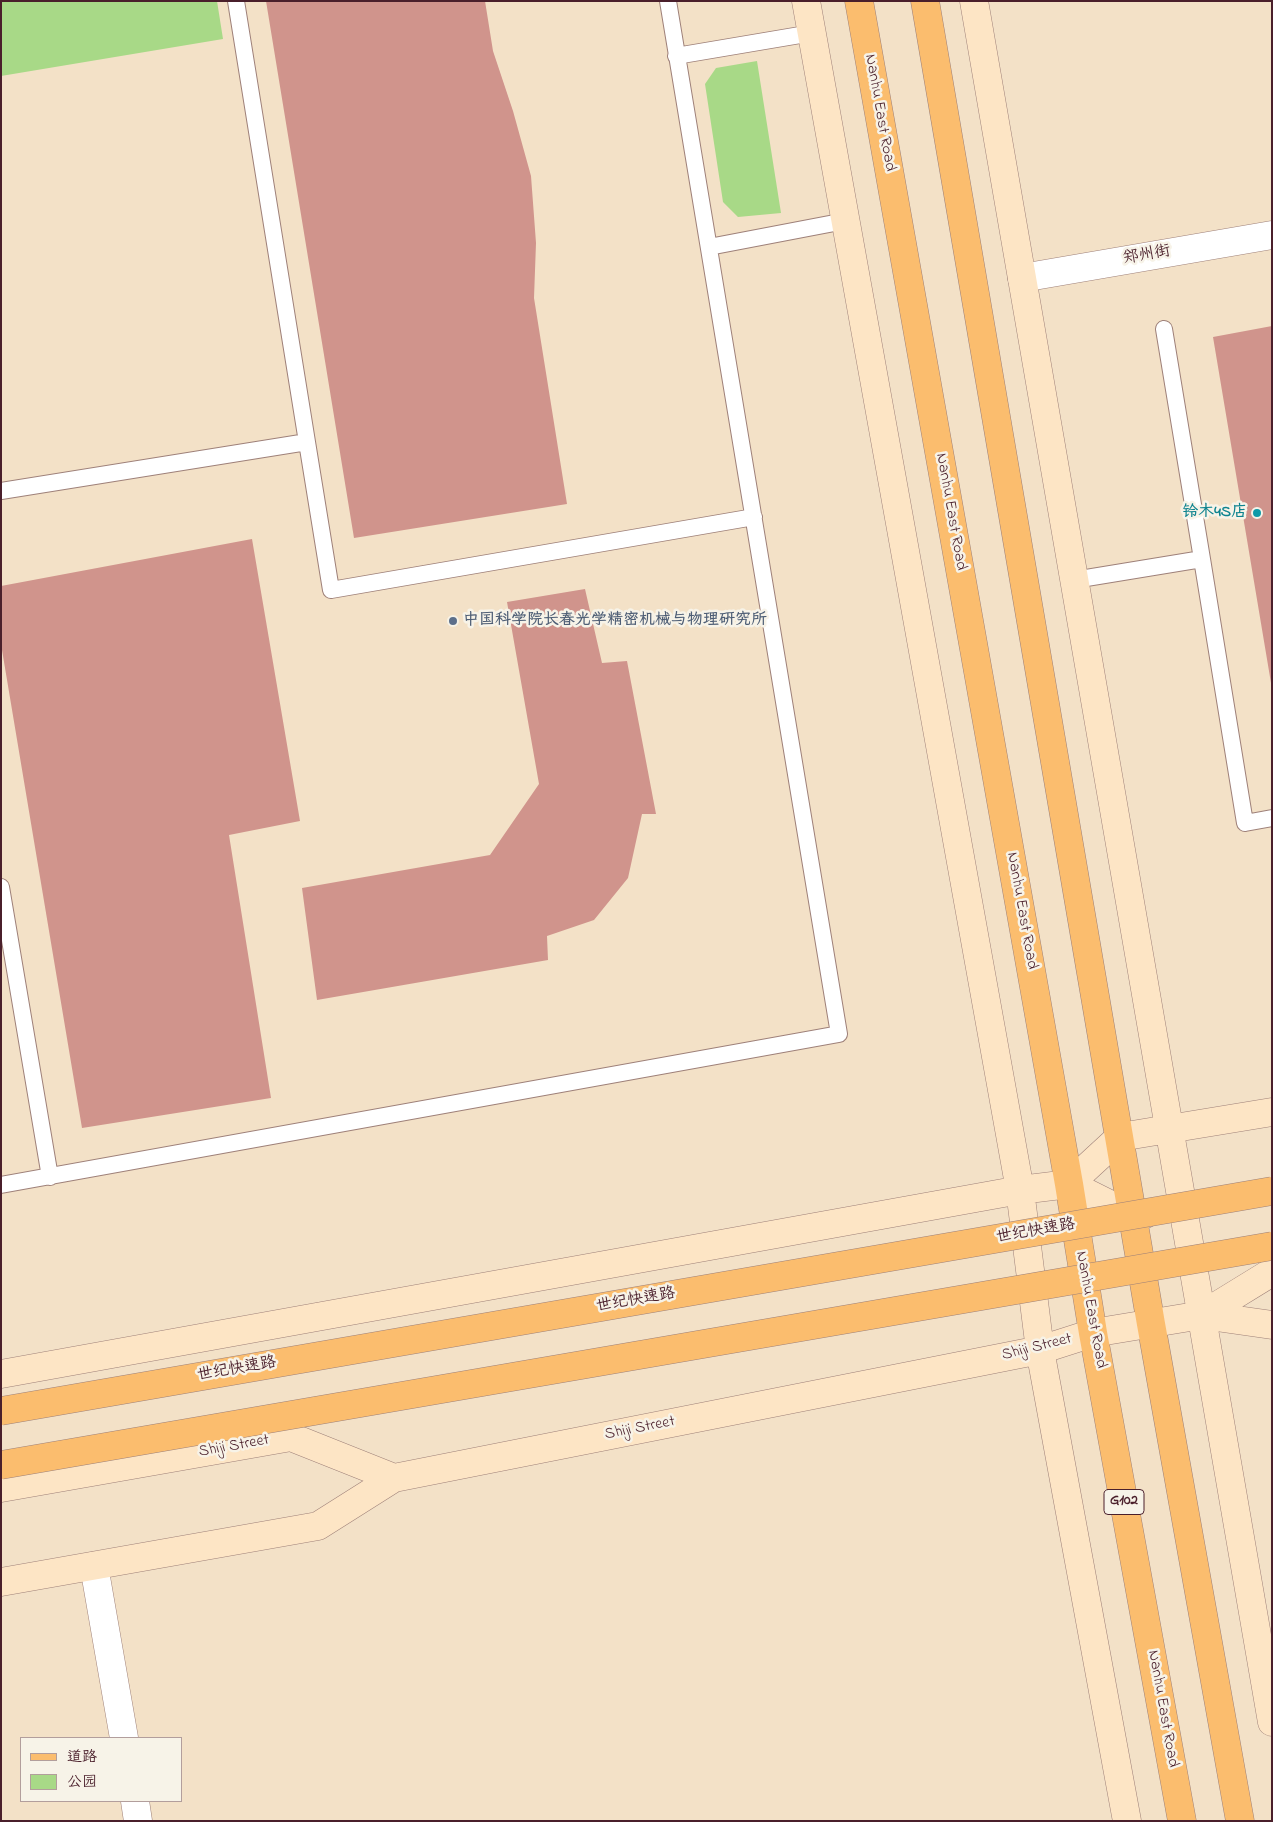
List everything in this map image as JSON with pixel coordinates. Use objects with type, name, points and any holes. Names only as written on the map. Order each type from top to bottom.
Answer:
[{"type":"main road","name":"Nanhu East Road","points":[[859,1],[1069,1184],[1093,1334],[1182,1821]]},
{"type":"main road","points":[[925,1],[1151,1324],[1240,1821]]},
{"type":"main road","name":"世纪快速路","points":[[1,1411],[1272,1191]]},
{"type":"main road","points":[[1,1465],[1272,1246]]},
{"type":"street","points":[[806,1],[844,221],[1020,1190],[1040,1350],[1127,1821]]},
{"type":"street","points":[[974,1],[1272,1722]]},
{"type":"street","name":"郑州街","points":[[1022,278],[1272,235]]},
{"type":"street","points":[[1069,1184],[1120,1137],[1272,1112]]},
{"type":"street","points":[[1,1374],[1020,1190],[1069,1184],[1133,1216],[1272,1191]]},
{"type":"street","name":"Shiji Street","points":[[1,1488],[290,1437],[394,1478],[1040,1350],[1093,1334],[1202,1315],[1272,1272]]},
{"type":"street","points":[[1202,1315],[1272,1325]]},
{"type":"street","points":[[1,1582],[318,1526],[394,1478]]},
{"type":"street","points":[[94,1566],[124,1737]]},
{"type":"street","points":[[135,1802],[138,1821]]},
{"type":"lane","points":[[236,1],[331,590],[754,518]]},
{"type":"lane","points":[[1,1186],[838,1034],[668,1]]},
{"type":"lane","points":[[676,56],[812,33]]},
{"type":"lane","points":[[709,247],[844,221]]},
{"type":"lane","points":[[1164,329],[1245,823],[1272,818]]},
{"type":"lane","points":[[1,491],[307,442]]},
{"type":"lane","points":[[1074,580],[1202,558]]},
{"type":"lane","points":[[1,887],[50,1177]]},
{"type":"green space","points":[[1,1],[217,1],[223,39],[1,76]]},
{"type":"green space","points":[[757,61],[781,213],[738,217],[723,202],[705,84],[716,68]]},
{"type":"building","points":[[266,1],[485,1],[493,51],[513,111],[531,176],[536,243],[534,298],[567,504],[354,538]]},
{"type":"building","name":"铃木4S店","points":[[1272,326],[1272,683],[1271,683],[1213,337]]},
{"type":"building","points":[[252,539],[300,821],[229,835],[271,1098],[82,1128],[1,644],[1,586]]},
{"type":"building","points":[[585,589],[602,663],[627,661],[656,814],[642,814],[628,878],[594,920],[547,936],[548,960],[317,1000],[302,888],[490,855],[539,784],[507,602]]},
{"type":"place","name":"铃木4S店","points":[[1257,513]]},
{"type":"place","name":"中国科学院长春光学精密机械与物理研究所","points":[[453,621]]}]
